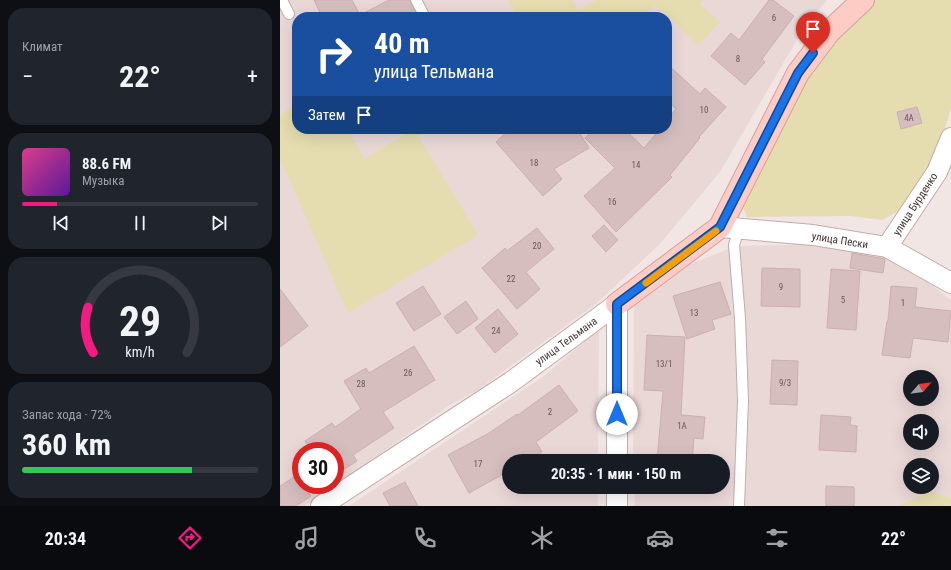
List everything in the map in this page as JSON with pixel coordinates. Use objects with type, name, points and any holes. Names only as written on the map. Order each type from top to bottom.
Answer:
[{"type":"street","name":"улица Тельмана","points":[[321,506],[511,382],[617,304],[730,228],[798,73],[829,32],[863,0]]},
{"type":"street","name":"улица Бурденко","points":[[887,247],[937,172],[951,138]]},
{"type":"street","name":"улица Пески","points":[[730,228],[813,235],[887,247],[951,283]]},
{"type":"street","points":[[617,304],[617,454]]},
{"type":"street","points":[[617,494],[617,506]]},
{"type":"lane","points":[[282,0],[289,14]]},
{"type":"lane","points":[[416,0],[422,12]]},
{"type":"lane","points":[[730,228],[734,245],[740,318],[743,400],[740,506]]},
{"type":"shaded area","points":[[280,0],[827,0],[805,26],[720,172],[659,245],[597,303],[478,390],[450,405],[344,479],[344,442],[292,442],[292,494],[322,494],[305,506],[280,506]]},
{"type":"shaded area","points":[[508,0],[572,0],[578,10],[597,0],[703,0],[700,4],[720,22],[698,45],[672,20],[672,12],[663,12],[655,4],[647,12],[515,12]]},
{"type":"shaded area","points":[[873,0],[951,0],[951,108],[938,152],[901,210],[882,220],[851,216],[747,217],[743,207],[746,196],[804,76]]},
{"type":"shaded area","points":[[292,108],[292,134],[351,134],[364,159],[406,134],[417,134],[478,235],[348,313],[280,158],[280,115]]},
{"type":"shaded area","points":[[829,244],[891,253],[951,300],[951,506],[635,506],[634,494],[730,494],[730,454],[633,454],[634,305],[668,273],[736,246]]},
{"type":"shaded area","points":[[599,329],[598,454],[502,454],[502,494],[598,494],[598,506],[349,506],[544,376]]},
{"type":"shaded area","points":[[926,494],[938,494],[951,498],[951,506],[900,506],[903,503]]},
{"type":"building","points":[[314,0],[352,0],[358,12],[320,12]]},
{"type":"building","points":[[389,0],[410,0],[416,12],[366,12]]},
{"type":"building","points":[[769,0],[773,0],[794,16],[762,59],[765,62],[745,85],[711,56],[731,33],[739,40]]},
{"type":"building","points":[[672,69],[700,94],[705,88],[726,107],[699,137],[700,138],[670,175],[672,177],[616,232],[584,196],[615,168],[585,138],[589,134],[629,134],[644,148],[656,134],[672,134],[672,114],[676,109],[672,105]]},
{"type":"building","points":[[917,107],[922,123],[901,129],[897,112]]},
{"type":"building","points":[[505,134],[580,134],[589,148],[554,169],[562,179],[543,196],[496,142]]},
{"type":"building","points":[[604,225],[618,240],[606,252],[592,236]]},
{"type":"building","points":[[537,228],[554,249],[526,272],[540,289],[517,309],[482,268],[505,248],[507,251]]},
{"type":"building","points":[[852,253],[885,259],[883,273],[850,268]]},
{"type":"building","points":[[762,268],[800,269],[800,307],[761,306]]},
{"type":"building","points":[[831,269],[860,271],[856,330],[827,328]]},
{"type":"building","points":[[720,282],[731,314],[712,320],[715,329],[687,339],[673,296]]},
{"type":"building","points":[[423,286],[441,314],[414,331],[396,303]]},
{"type":"building","points":[[891,286],[917,288],[915,307],[951,311],[948,342],[913,338],[910,358],[882,355],[888,321]]},
{"type":"building","points":[[280,289],[308,326],[280,347]]},
{"type":"building","points":[[466,301],[478,319],[457,334],[444,317]]},
{"type":"building","points":[[498,309],[518,334],[495,353],[475,328]]},
{"type":"building","points":[[647,335],[685,337],[681,415],[705,417],[703,439],[694,438],[693,454],[658,454],[663,391],[644,390]]},
{"type":"building","points":[[414,346],[435,380],[383,412],[394,428],[353,455],[357,461],[344,469],[344,442],[305,441],[332,423],[335,427],[361,409],[344,381],[366,368],[369,373]]},
{"type":"building","points":[[772,360],[798,361],[797,405],[770,404]]},
{"type":"building","points":[[559,385],[578,411],[536,442],[542,452],[539,454],[502,454],[502,475],[469,493],[448,455],[489,433],[517,414],[518,415]]},
{"type":"building","points":[[821,415],[851,417],[850,425],[857,426],[856,452],[819,450]]},
{"type":"building","points":[[292,478],[292,494],[310,494],[311,496],[296,506],[280,506],[280,486]]},
{"type":"building","points":[[405,482],[418,506],[390,506],[383,493]]},
{"type":"building","points":[[826,486],[854,487],[854,506],[826,506]]},
{"type":"slow traffic","points":[[646,283],[716,231]]},
{"type":"route","points":[[617,414],[617,304],[720,227],[798,73],[813,53]]}]
